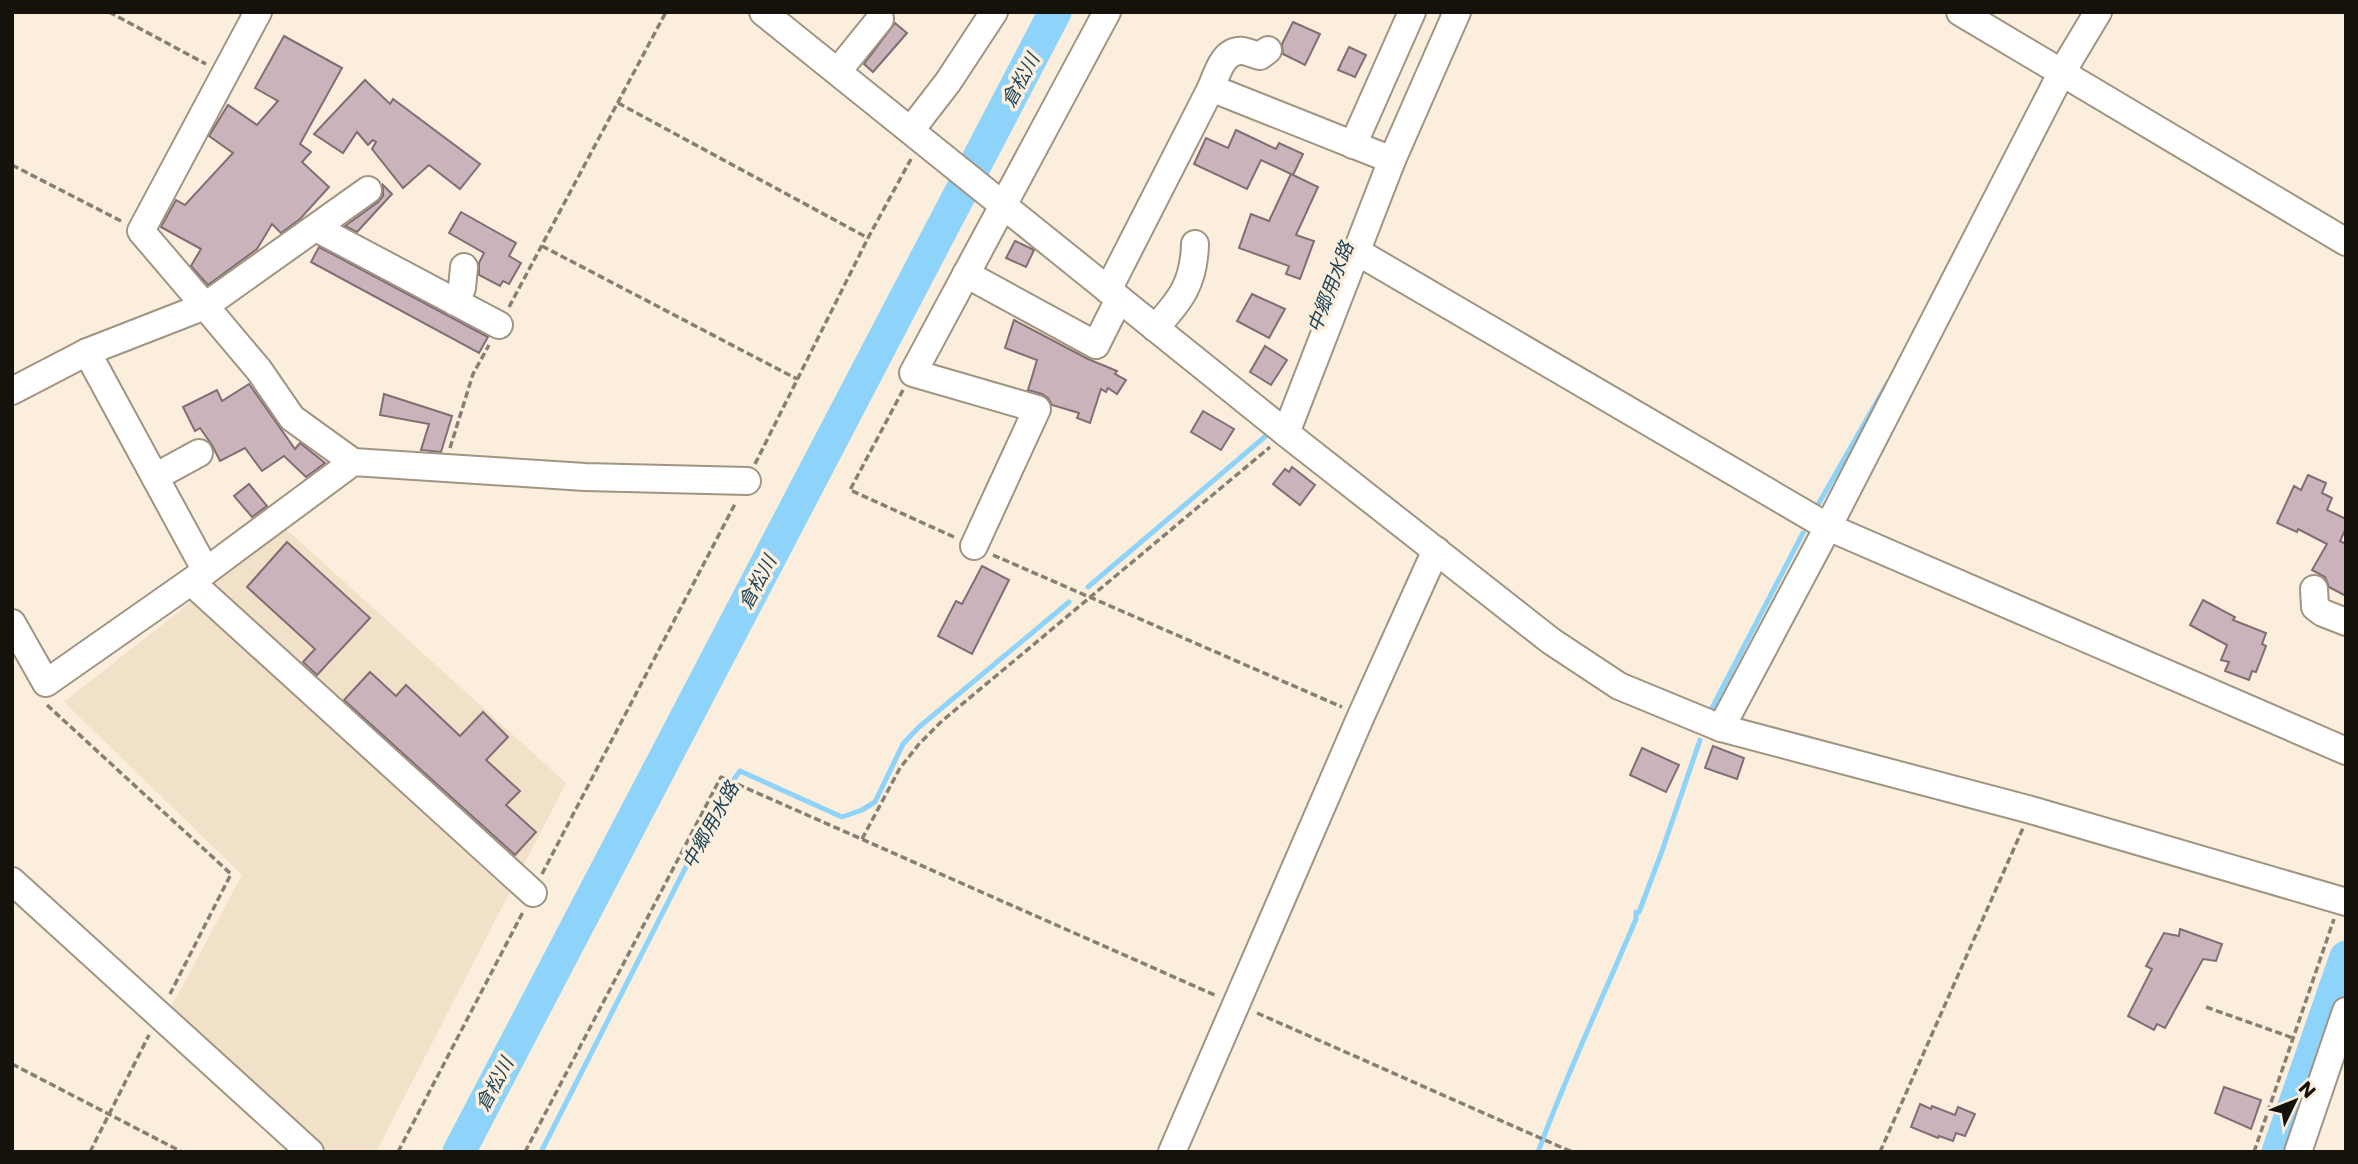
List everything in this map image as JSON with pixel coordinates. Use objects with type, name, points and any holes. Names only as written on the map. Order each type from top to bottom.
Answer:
[{"type":"street","points":[[258,12],[141,231],[259,370],[292,418],[353,462],[585,477],[747,481]]},
{"type":"street","points":[[974,546],[1037,408],[913,373],[1107,12]]},
{"type":"street","points":[[1353,145],[1412,12]]},
{"type":"street","points":[[1960,12],[2346,242]]},
{"type":"street","points":[[1721,728],[1828,527],[2062,72],[2098,12]]},
{"type":"street","points":[[769,15],[1286,433],[1551,640],[1619,685],[1721,728],[2344,897]]},
{"type":"street","points":[[924,141],[948,82],[989,15]]},
{"type":"street","points":[[1286,433],[1451,15]]},
{"type":"street","points":[[838,71],[880,19]]},
{"type":"street","points":[[966,274],[1096,345],[1113,294],[1221,64],[1227,56],[1243,51],[1260,57],[1268,50]]},
{"type":"street","points":[[1212,88],[1392,160]]},
{"type":"street","points":[[12,391],[87,352],[205,306],[368,190]]},
{"type":"street","points":[[316,228],[499,325]]},
{"type":"street","points":[[1155,328],[1177,305],[1189,283],[1195,263],[1195,244]]},
{"type":"street","points":[[1356,251],[1828,527],[2346,751]]},
{"type":"street","points":[[455,302],[462,288],[464,267]]},
{"type":"street","points":[[87,352],[155,477],[199,576],[533,893]]},
{"type":"street","points":[[155,477],[199,453]]},
{"type":"street","points":[[12,623],[46,683],[199,576],[353,462]]},
{"type":"street","points":[[1171,1152],[1436,550]]},
{"type":"street","points":[[2314,589],[2315,607],[2346,622]]},
{"type":"street","points":[[12,881],[310,1152]]},
{"type":"street","points":[[2298,1152],[2346,1011]]},
{"type":"path","points":[[109,12],[225,74]]},
{"type":"path","points":[[444,468],[473,374],[666,12]]},
{"type":"path","points":[[618,103],[868,238]]},
{"type":"path","points":[[398,1152],[747,481],[868,238],[924,141]]},
{"type":"path","points":[[12,165],[141,231]]},
{"type":"path","points":[[542,246],[798,379]]},
{"type":"path","points":[[913,373],[850,490],[1090,599],[1361,716]]},
{"type":"path","points":[[862,839],[900,768],[942,721],[1286,433]]},
{"type":"path","points":[[42,701],[231,874],[90,1152]]},
{"type":"path","points":[[525,1152],[721,777],[1572,1152]]},
{"type":"path","points":[[1880,1152],[2031,810]]},
{"type":"path","points":[[2254,1152],[2344,897]]},
{"type":"path","points":[[2206,1007],[2293,1038]]},
{"type":"path","points":[[12,1064],[182,1152]]},
{"type":"shaded area","points":[[285,528],[566,783],[376,1152],[324,1152],[169,1011],[242,875],[64,702]]},
{"type":"building","points":[[1293,22],[1320,34],[1305,65],[1283,54],[1282,44]]},
{"type":"building","points":[[895,23],[907,33],[873,72],[864,64]]},
{"type":"building","points":[[284,36],[342,68],[300,144],[311,152],[302,162],[329,187],[300,219],[281,233],[272,224],[257,249],[208,285],[191,266],[201,249],[161,227],[176,200],[185,205],[233,153],[209,136],[228,105],[257,125],[278,101],[255,88]]},
{"type":"building","points":[[1349,47],[1366,55],[1355,77],[1338,70]]},
{"type":"building","points":[[365,80],[390,104],[393,99],[480,164],[460,189],[429,165],[403,188],[372,149],[376,142],[373,140],[368,145],[357,132],[343,153],[314,134]]},
{"type":"building","points":[[1236,130],[1276,149],[1279,143],[1303,154],[1293,175],[1318,187],[1296,235],[1314,241],[1300,279],[1286,274],[1289,266],[1239,248],[1251,214],[1269,221],[1291,174],[1261,160],[1247,189],[1194,164],[1206,138],[1228,148]]},
{"type":"building","points":[[383,185],[392,194],[357,232],[345,226],[378,202],[383,196]]},
{"type":"building","points":[[461,212],[516,243],[509,256],[521,263],[509,284],[503,281],[500,286],[479,275],[479,263],[484,253],[449,233]]},
{"type":"building","points":[[1015,241],[1034,250],[1026,267],[1006,258]]},
{"type":"building","points":[[319,247],[488,337],[479,353],[311,262]]},
{"type":"building","points":[[1252,294],[1285,309],[1269,338],[1237,321]]},
{"type":"building","points":[[1014,320],[1088,359],[1117,371],[1115,374],[1126,380],[1117,394],[1108,388],[1106,392],[1101,389],[1090,423],[1077,418],[1079,413],[1052,405],[1042,394],[1028,390],[1037,360],[1005,348]]},
{"type":"building","points":[[1265,346],[1287,360],[1271,385],[1250,372]]},
{"type":"building","points":[[249,384],[295,449],[300,443],[325,463],[306,477],[284,456],[262,471],[245,448],[220,461],[200,428],[195,431],[183,407],[217,390],[222,401]]},
{"type":"building","points":[[384,394],[452,416],[441,452],[421,450],[429,424],[380,415]]},
{"type":"building","points":[[1203,411],[1234,429],[1221,450],[1191,432]]},
{"type":"building","points":[[1292,467],[1315,485],[1300,505],[1273,484],[1285,469],[1289,472]]},
{"type":"building","points":[[2308,475],[2326,483],[2322,493],[2332,498],[2327,510],[2346,519],[2346,528],[2340,541],[2346,544],[2346,596],[2329,587],[2325,577],[2312,570],[2327,544],[2298,529],[2297,532],[2277,523],[2294,486],[2301,490]]},
{"type":"building","points":[[249,484],[267,506],[252,517],[234,496]]},
{"type":"building","points":[[287,542],[370,618],[317,675],[303,662],[315,649],[247,587]]},
{"type":"building","points":[[982,566],[1009,580],[972,654],[938,636],[956,601],[962,604]]},
{"type":"building","points":[[2203,600],[2235,617],[2233,620],[2266,633],[2262,644],[2266,646],[2256,672],[2252,671],[2249,680],[2225,671],[2229,662],[2221,660],[2227,645],[2190,625]]},
{"type":"building","points":[[370,672],[396,696],[406,685],[460,736],[483,712],[508,737],[486,760],[520,791],[506,805],[536,832],[515,855],[344,700]]},
{"type":"building","points":[[1713,746],[1744,758],[1737,779],[1705,768]]},
{"type":"building","points":[[1642,748],[1679,765],[1666,792],[1630,775]]},
{"type":"building","points":[[2180,929],[2222,944],[2216,961],[2203,959],[2165,1028],[2157,1024],[2154,1030],[2128,1016],[2152,969],[2146,966],[2164,933],[2179,936]]},
{"type":"building","points":[[2224,1087],[2261,1100],[2251,1129],[2215,1113]]},
{"type":"building","points":[[1920,1104],[1955,1115],[1958,1107],[1975,1114],[1965,1136],[1956,1133],[1953,1141],[1911,1127]]},
{"type":"waterway","name":"倉松川","points":[[459,1152],[1055,12]]},
{"type":"waterway","points":[[1815,510],[1888,382]]},
{"type":"waterway","name":"中郷用水路","points":[[1088,587],[1267,435]]},
{"type":"waterway","points":[[1712,708],[1803,533]]},
{"type":"waterway","name":"中郷用水路","points":[[541,1152],[723,794],[740,771],[842,817],[862,810],[875,802],[903,744],[919,727],[1069,602]]},
{"type":"waterway","points":[[1538,1152],[1636,919],[1636,912],[1639,912],[1700,740]]},
{"type":"waterway","points":[[2278,1152],[2346,957]]}]
